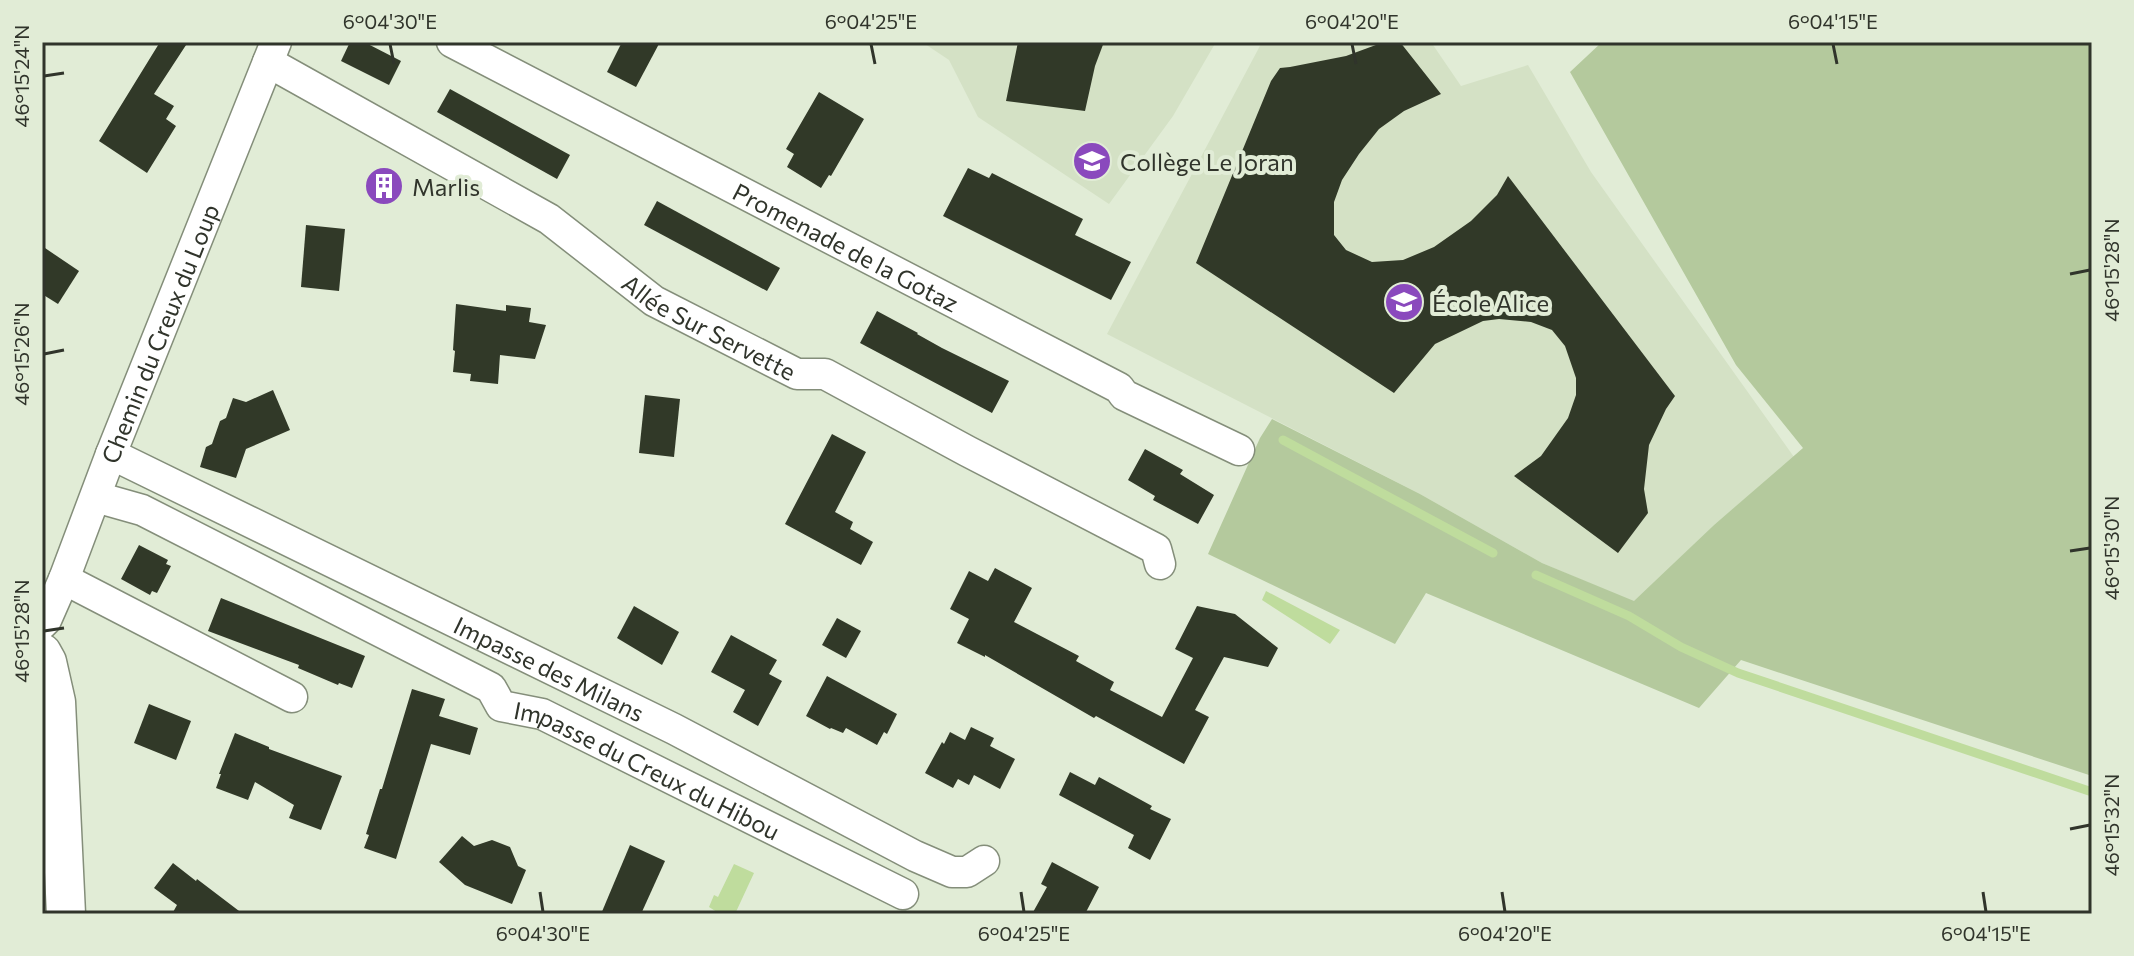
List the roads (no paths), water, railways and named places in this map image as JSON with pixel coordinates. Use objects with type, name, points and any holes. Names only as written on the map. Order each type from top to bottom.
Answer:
[{"type":"street","name":"Promenade de la Gotaz","points":[[452,42],[1119,388],[1124,395],[1239,450]]},
{"type":"street","name":"Chemin du Creux du Loup","points":[[42,624],[64,579],[272,52]]},
{"type":"street","name":"Allée Sur Servette","points":[[272,52],[549,219],[654,301],[797,374],[825,374],[1156,549],[1160,564]]},
{"type":"street","name":"Impasse des Milans","points":[[111,454],[674,729],[915,856],[952,872],[967,872],[984,861]]},
{"type":"street","name":"Impasse du Creux du Hibou","points":[[96,497],[142,510],[491,688],[501,706],[542,714],[903,894]]},
{"type":"street","points":[[64,579],[292,697]]},
{"type":"street","points":[[42,653],[56,702],[66,914]]},
{"type":"waterway","points":[[1283,440],[1493,553]]},
{"type":"waterway","points":[[1536,575],[1629,616],[1681,647],[1738,673],[2092,792]]},
{"type":"place","name":"Collège Le Joran","points":[[1092,161]]},
{"type":"place","name":"Marlis","points":[[384,186]]},
{"type":"place","name":"École Alice","points":[[1404,302]]}]
